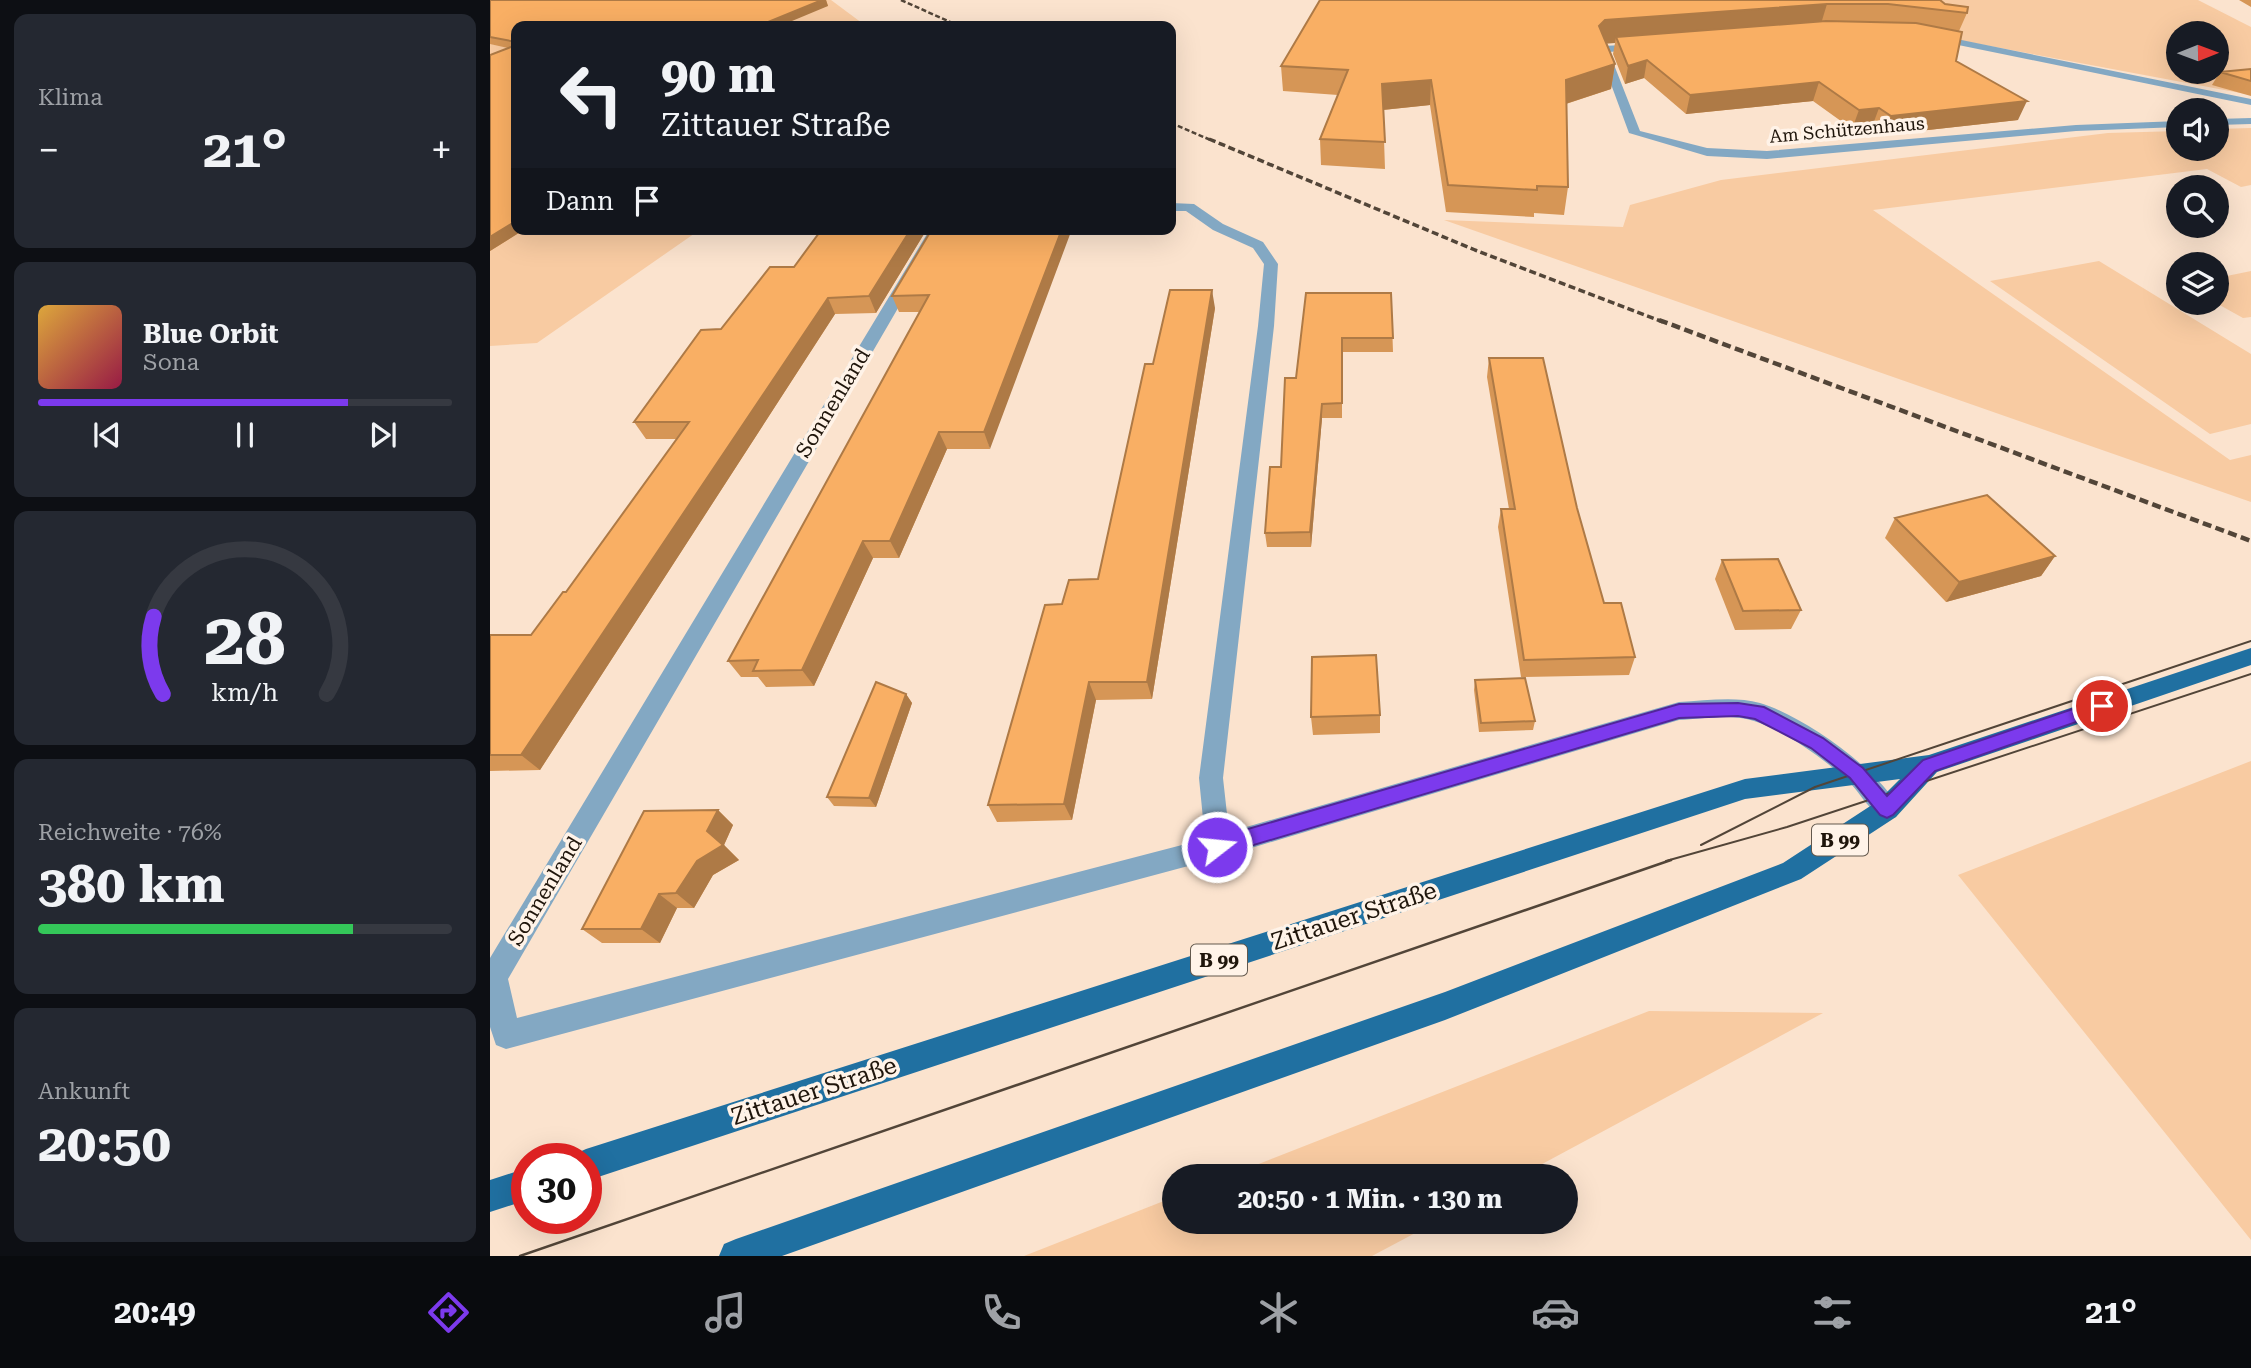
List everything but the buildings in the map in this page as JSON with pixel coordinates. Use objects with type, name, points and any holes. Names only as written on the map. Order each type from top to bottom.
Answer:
[{"type":"main road","name":"Zittauer Straße","points":[[602,1160],[1745,789],[1929,765],[2251,656]]},
{"type":"main road","name":"Zittauer Straße","points":[[736,1256],[1458,1001],[1793,871],[1887,809],[1929,765]]},
{"type":"main road","points":[[490,1196],[511,1189]]},
{"type":"street","points":[[1919,35],[2251,102]]},
{"type":"street","name":"Am Schützenhaus","points":[[1654,46],[1603,49],[1635,133],[1707,152],[1799,154],[2076,128],[2166,125]]},
{"type":"street","points":[[2229,122],[2251,121]]},
{"type":"street","points":[[1176,207],[1189,207],[1218,227],[1258,245],[1271,264],[1265,340],[1211,778],[1217,847]]},
{"type":"street","name":"Sonnenland","points":[[933,235],[494,977],[506,1035],[1217,847],[1679,711],[1738,709],[1758,712],[1817,743],[1856,773],[1887,809]]},
{"type":"shaded area","points":[[490,0],[831,0],[859,21],[511,21],[511,235],[692,235],[537,343],[490,346]]},
{"type":"shaded area","points":[[1846,0],[2198,0],[2251,27],[2251,95],[2192,84],[2230,84],[2230,21],[2166,21],[2166,79],[1931,35]]},
{"type":"shaded area","points":[[2251,128],[2251,185],[2241,187],[2229,181],[2229,175],[2218,175],[2207,169],[1873,210],[2230,460],[2251,455],[2251,502],[1444,220],[1623,227],[1630,205],[1721,180],[2108,133],[2166,131],[2166,161],[2229,161],[2229,129]]},
{"type":"shaded area","points":[[2099,261],[2166,302],[2166,315],[2187,315],[2251,354],[2251,424],[2210,434],[1990,281]]},
{"type":"shaded area","points":[[2251,271],[2251,317],[2243,318],[2229,310],[2229,276]]},
{"type":"shaded area","points":[[2251,761],[2251,1240],[1958,875]]},
{"type":"shaded area","points":[[1649,1011],[1823,1013],[1542,1164],[1259,1164]]},
{"type":"shaded area","points":[[1162,1202],[1162,1234],[1413,1234],[1372,1256],[1024,1256]]},
{"type":"tram line","points":[[1701,845],[1815,787],[2251,641]]},
{"type":"tram line","points":[[1666,861],[1787,827],[2251,674]]},
{"type":"tram line","points":[[520,1256],[1671,860]]},
{"type":"railway","points":[[901,0],[948,21]]},
{"type":"railway","points":[[1176,125],[1213,141]]},
{"type":"railway","points":[[1209,139],[1475,250],[1663,322]]},
{"type":"railway","points":[[1659,320],[2251,541]]},
{"type":"route","points":[[1217,847],[1679,711],[1738,709],[1758,712],[1817,743],[1856,773],[1887,809],[1929,765],[2102,706]]}]
